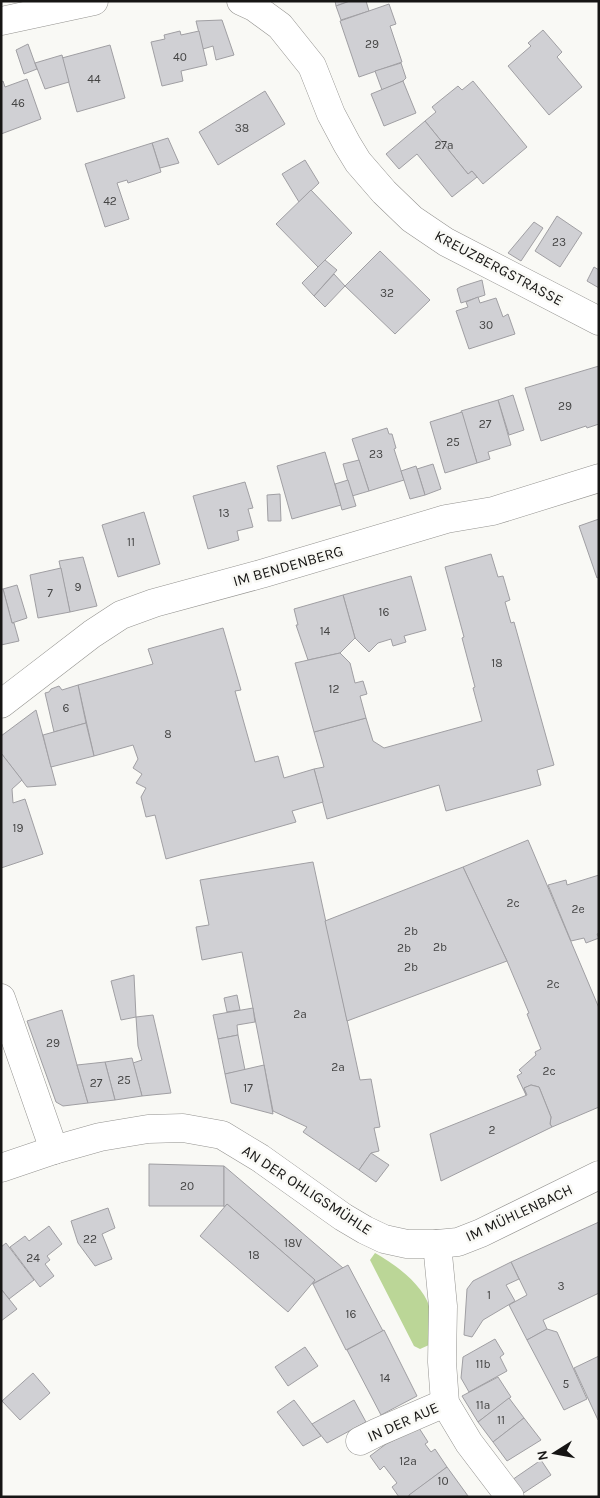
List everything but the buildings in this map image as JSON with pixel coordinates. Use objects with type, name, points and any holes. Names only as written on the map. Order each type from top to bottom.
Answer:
[{"type":"street","points":[[1,21],[94,1]]},
{"type":"street","name":"KREUZBERGSTRASSE","points":[[241,1],[254,7],[280,26],[312,66],[330,114],[358,162],[384,192],[412,219],[446,242],[599,321]]},
{"type":"street","name":"IM BENDENBERG","points":[[1,704],[92,634],[121,615],[154,603],[261,574],[420,526],[446,519],[493,511],[599,478]]},
{"type":"street","points":[[1,998],[54,1150]]},
{"type":"street","name":"AN DER OHLIGSMÜHLE","points":[[1,1168],[100,1137],[148,1129],[183,1128],[222,1134],[365,1230],[384,1239],[407,1244],[437,1244]]},
{"type":"street","name":"IM MÜHLENBACH","points":[[437,1244],[458,1242],[481,1233],[599,1175]]},
{"type":"street","points":[[437,1244],[443,1306],[442,1362],[445,1403],[469,1443],[510,1497]]},
{"type":"street","name":"IN DER AUE","points":[[360,1441],[445,1403]]},
{"type":"green space","points":[[375,1253],[392,1263],[409,1277],[423,1294],[431,1313],[429,1345],[420,1349],[414,1346],[370,1260]]}]
